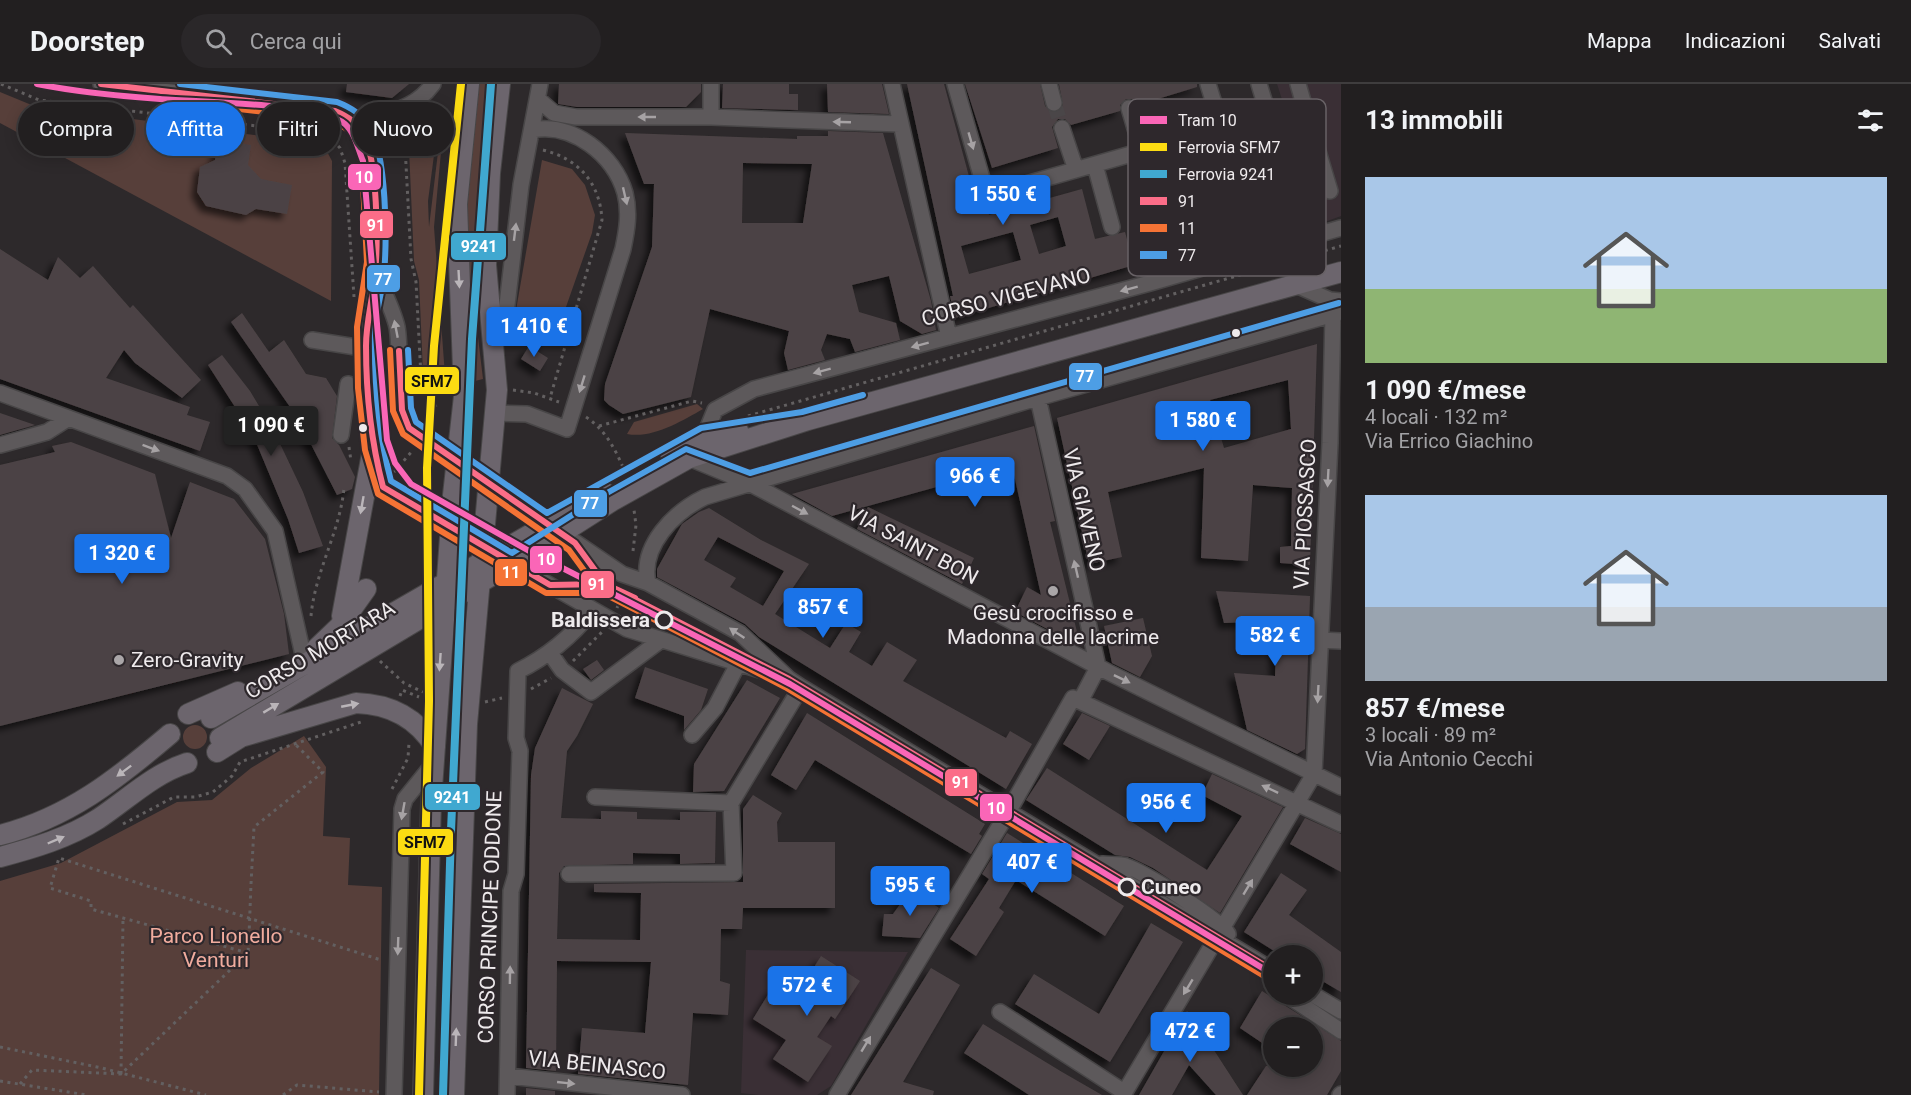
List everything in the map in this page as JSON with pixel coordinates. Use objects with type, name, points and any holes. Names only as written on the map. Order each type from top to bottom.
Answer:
[{"type":"main road","points":[[423,1095],[428,753],[438,697],[450,528],[464,396],[457,204],[469,84]]},
{"type":"main road","name":"CORSO PRINCIPE ODDONE","points":[[454,1095],[462,827],[479,583],[486,554],[488,484],[497,390],[492,351],[486,233],[500,84]]},
{"type":"main road","points":[[554,529],[612,501],[689,458],[804,421],[1341,272]]},
{"type":"main road","points":[[445,604],[512,564],[554,529],[704,437],[804,421]]},
{"type":"main road","points":[[341,623],[373,448]]},
{"type":"main road","name":"CORSO MORTARA","points":[[211,718],[446,581],[486,554],[554,529]]},
{"type":"main road","points":[[187,763],[173,752],[170,734],[174,723],[213,701],[251,687],[302,652],[341,623],[366,589]]},
{"type":"main road","name":"CORSO MORTARA","points":[[218,745],[445,604]]},
{"type":"main road","points":[[0,857],[53,842],[86,826],[169,768],[187,763],[201,763],[218,745],[357,703],[375,704],[395,710],[420,728],[428,753]]},
{"type":"main road","points":[[188,714],[202,714],[211,718],[218,727],[218,745]]},
{"type":"main road","points":[[0,836],[62,814],[101,789],[170,734]]},
{"type":"street","points":[[101,84],[182,89],[272,102]]},
{"type":"street","points":[[416,102],[433,84]]},
{"type":"street","points":[[492,351],[507,305],[528,147],[539,100],[540,84]]},
{"type":"street","points":[[711,84],[711,117]]},
{"type":"street","points":[[892,84],[949,337]]},
{"type":"street","points":[[955,84],[983,182],[988,191],[998,192],[1128,156]]},
{"type":"street","points":[[1049,84],[1054,103]]},
{"type":"street","points":[[1208,84],[1213,99]]},
{"type":"street","points":[[1259,84],[1263,99]]},
{"type":"street","points":[[1298,84],[1302,99]]},
{"type":"street","points":[[539,100],[554,113],[604,117],[711,117],[900,123]]},
{"type":"street","points":[[340,114],[351,119],[365,136],[371,156],[375,271],[366,327],[373,448],[383,487],[450,528],[486,554],[512,564],[627,628],[795,683]]},
{"type":"street","points":[[595,147],[596,128],[604,117]]},
{"type":"street","points":[[1062,128],[1076,170]]},
{"type":"street","points":[[495,413],[527,414],[567,429],[623,249],[628,226],[625,194],[620,180],[595,147],[557,129],[532,130]]},
{"type":"street","points":[[1095,165],[1112,227]]},
{"type":"street","points":[[1326,178],[1330,191]]},
{"type":"street","name":"CORSO VIGEVANO","points":[[1326,232],[1341,228]]},
{"type":"street","points":[[375,271],[397,326],[404,417],[409,428],[425,441],[622,574],[648,584],[740,633],[795,683],[1095,863],[1221,932],[1235,947],[1263,965]]},
{"type":"street","name":"CORSO VIGEVANO","points":[[715,410],[754,389],[1174,276]]},
{"type":"street","points":[[648,584],[646,563],[649,553],[676,515],[686,506],[749,483],[1338,309],[1330,300],[1296,285]]},
{"type":"street","name":"VIA PIOSSASCO","points":[[1123,1094],[1313,777],[1320,640],[1336,443],[1338,309]]},
{"type":"street","points":[[312,340],[356,347],[367,344]]},
{"type":"street","points":[[345,439],[348,384]]},
{"type":"street","points":[[0,393],[226,476],[245,489],[275,531],[302,652]]},
{"type":"street","name":"VIA GIAVENO","points":[[1038,398],[1096,670]]},
{"type":"street","points":[[704,437],[715,410]]},
{"type":"street","points":[[0,445],[47,432],[69,418]]},
{"type":"street","name":"VIA SAINT BON","points":[[689,458],[749,483],[1096,670],[1313,777],[1341,787]]},
{"type":"street","points":[[593,610],[575,631],[550,653],[562,670],[591,692],[661,640]]},
{"type":"street","points":[[1320,640],[1341,641]]},
{"type":"street","name":"CORSO PRINCIPE ODDONE","points":[[507,1095],[512,891],[516,874],[520,751],[516,738],[518,671],[550,653]]},
{"type":"street","points":[[692,735],[715,708],[738,664]]},
{"type":"street","points":[[837,1095],[1096,670]]},
{"type":"street","points":[[569,874],[734,873],[731,803],[795,683]]},
{"type":"street","points":[[1079,696],[1300,800],[1341,824]]},
{"type":"street","points":[[389,1094],[402,809],[428,753]]},
{"type":"street","points":[[595,797],[731,803]]},
{"type":"street","points":[[1323,1000],[1341,1011]]},
{"type":"street","points":[[1302,1005],[1341,1031]]},
{"type":"street","points":[[1000,1012],[1123,1094]]},
{"type":"street","name":"VIA BEINASCO","points":[[508,1076],[682,1095]]},
{"type":"path","points":[[2,84],[39,100],[257,126]]},
{"type":"path","points":[[528,147],[558,154],[579,167],[594,185],[601,208],[601,231],[550,398]]},
{"type":"path","points":[[340,148],[345,163],[355,308]]},
{"type":"path","points":[[413,156],[421,377],[436,407]]},
{"type":"path","points":[[1326,250],[1341,246]]},
{"type":"path","points":[[747,416],[1236,276]]},
{"type":"path","points":[[599,426],[692,401],[699,401],[715,410]]},
{"type":"path","points":[[345,439],[355,470]]},
{"type":"path","points":[[383,487],[398,467],[425,441]]},
{"type":"path","points":[[302,652],[310,633],[313,595],[340,515],[344,488]]},
{"type":"path","points":[[371,648],[388,670],[404,683],[438,697]]},
{"type":"path","points":[[158,806],[174,797],[195,797],[213,792],[232,776],[240,762],[371,719]]},
{"type":"path","points":[[412,736],[428,753]]},
{"type":"path","points":[[392,789],[408,758],[410,744],[406,738]]},
{"type":"path","points":[[20,1084],[32,1070],[121,1074],[248,953],[254,826],[323,772],[295,745]]},
{"type":"path","points":[[396,792],[415,755]]},
{"type":"path","points":[[248,953],[92,909],[91,900],[50,888],[59,858],[381,960]]},
{"type":"path","points":[[121,1074],[123,918]]},
{"type":"path","points":[[0,1047],[206,1095]]},
{"type":"path","points":[[0,1081],[87,1095]]},
{"type":"path","points":[[283,1095],[297,1085],[389,1094]]},
{"type":"shaded area","points":[[1277,84],[1341,84],[1341,216],[1326,222],[1326,99],[1282,99]]},
{"type":"shaded area","points":[[746,950],[908,952],[831,1086],[817,1095],[758,1095],[741,1093]]},
{"type":"green space","points":[[479,84],[488,84],[476,210],[478,337],[483,379],[471,382],[465,214]]},
{"type":"green space","points":[[0,92],[24,102],[18,102],[18,133],[0,123]]},
{"type":"green space","points":[[134,119],[146,121],[146,156],[245,156],[245,134],[257,135],[257,156],[329,156],[332,161],[331,301],[61,156],[134,156]]},
{"type":"green space","points":[[409,156],[434,156],[428,201],[429,227],[438,156],[441,156],[434,227],[446,389],[434,395],[423,373],[419,280],[414,261]]},
{"type":"green space","points":[[542,160],[572,169],[585,185],[595,215],[592,233],[560,324],[538,309],[515,316]]},
{"type":"green space","points":[[697,404],[703,409],[666,428],[646,434],[627,434],[634,422]]},
{"type":"green space","points":[[195,725],[200,726],[206,732],[206,742],[200,748],[195,749],[190,748],[184,742],[183,737],[184,732],[190,726]]},
{"type":"green space","name":"Parco Lionello Venturi","points":[[304,736],[326,767],[323,836],[350,838],[348,885],[382,887],[379,1095],[0,1095],[0,881],[61,863],[177,802],[212,800],[251,768]]},
{"type":"building","points":[[347,84],[409,84],[392,98],[346,92]]},
{"type":"building","points":[[559,84],[701,84],[701,92],[686,107],[577,107],[558,104]]},
{"type":"building","points":[[723,84],[789,84],[789,94],[798,94],[798,110],[722,108]]},
{"type":"building","points":[[827,84],[882,84],[889,114],[828,112]]},
{"type":"building","points":[[907,84],[944,84],[977,206],[986,204],[989,215],[1082,189],[1095,239],[1125,232],[1128,243],[1128,267],[955,318],[950,296],[953,296]],"holes":[[[1058,217],[1066,246],[1039,254],[1030,225]],[[1013,232],[1021,260],[969,274],[961,246]]]},
{"type":"building","points":[[965,84],[1040,84],[1045,106],[1052,112],[1060,110],[1063,105],[1059,84],[1197,84],[1197,87],[1158,99],[1126,99],[1120,105],[1120,111],[1071,125],[1065,119],[1058,119],[1052,127],[1058,148],[992,168]]},
{"type":"building","points":[[828,131],[883,133],[931,301],[936,330],[922,334],[900,321],[889,276],[852,285],[859,312],[896,323],[900,340],[855,352],[850,339],[827,334],[821,350],[825,360],[788,370],[784,353],[789,331],[710,309],[691,397],[623,414],[609,405],[604,400],[605,384],[652,247],[654,184],[644,184],[625,133],[797,139],[797,136],[828,136]],"holes":[[[743,163],[812,164],[803,223],[742,223]]]},
{"type":"building","points":[[245,144],[251,145],[248,165],[261,179],[292,185],[287,214],[256,209],[246,215],[206,206],[197,192],[200,167],[215,160],[216,156],[245,156]]},
{"type":"building","points":[[0,249],[48,280],[58,257],[80,278],[93,266],[130,308],[133,305],[201,380],[182,398],[135,363],[124,350],[106,378],[190,407],[187,415],[210,422],[200,451],[0,379]]},
{"type":"building","points":[[242,313],[269,352],[284,340],[306,374],[326,378],[337,396],[332,438],[339,445],[355,477],[352,489],[337,495],[297,417],[231,322]]},
{"type":"building","points":[[1317,344],[1310,565],[1280,563],[1280,547],[1291,546],[1292,488],[1253,485],[1248,561],[1201,558],[1204,468],[1108,492],[1122,557],[1089,564],[1057,418]],"holes":[[[1288,380],[1291,429],[1224,448],[1210,400]]]},
{"type":"building","points":[[529,346],[548,358],[540,371],[521,359]]},
{"type":"building","points":[[222,355],[250,391],[274,431],[303,492],[323,546],[299,553],[288,519],[253,435],[208,365]]},
{"type":"building","points":[[0,413],[35,425],[0,435]]},
{"type":"building","points":[[1034,426],[1055,521],[1050,522],[1078,636],[1072,642],[1015,612],[1027,587],[1041,595],[1012,466],[832,516],[792,494]]},
{"type":"building","points":[[71,442],[155,474],[171,538],[190,482],[234,499],[265,539],[284,614],[289,654],[0,726],[0,465],[55,452],[52,446]]},
{"type":"building","points":[[868,507],[974,558],[962,584],[857,529]]},
{"type":"building","points":[[709,508],[761,540],[809,564],[775,614],[830,648],[846,623],[861,632],[849,652],[872,666],[887,642],[917,660],[903,681],[1006,738],[1010,731],[1032,744],[1006,789],[759,637],[745,624],[657,577],[657,569],[682,524]],"holes":[[[718,537],[784,571],[763,606],[730,587],[736,578],[704,560]]]},
{"type":"building","points":[[1216,591],[1310,596],[1305,749],[1297,754],[1247,730],[1234,673],[1275,676],[1277,621],[1224,623]]},
{"type":"building","points":[[1143,618],[1152,656],[1140,677],[1112,663],[1104,626]]},
{"type":"building","points":[[597,660],[604,670],[591,680],[583,669]]},
{"type":"building","points":[[645,667],[708,689],[701,710],[684,730],[684,716],[635,698]]},
{"type":"building","points":[[747,680],[780,698],[724,791],[693,792],[694,764]]},
{"type":"building","points":[[562,688],[593,704],[567,751],[561,818],[601,819],[601,811],[637,812],[637,819],[680,820],[680,812],[716,812],[715,863],[680,864],[680,854],[633,853],[633,864],[564,866],[559,873],[557,939],[640,940],[641,893],[594,892],[594,884],[743,882],[743,809],[753,795],[782,813],[777,822],[778,842],[835,842],[835,908],[743,908],[742,929],[721,929],[720,981],[730,984],[728,1015],[693,1013],[688,1085],[578,1074],[582,1028],[645,1033],[651,962],[557,961],[556,1071],[526,1068],[531,775],[535,748]]},
{"type":"building","points":[[807,713],[985,824],[979,834],[982,836],[971,854],[815,760],[796,790],[771,775]]},
{"type":"building","points":[[1082,713],[1110,726],[1089,760],[1063,744]]},
{"type":"building","points":[[1047,768],[1207,870],[1242,816],[1202,795],[1212,774],[1283,807],[1220,913],[1153,868],[1130,857],[1115,855],[1026,800]]},
{"type":"building","points":[[1305,818],[1341,834],[1341,872],[1290,844]]},
{"type":"building","points":[[1007,833],[1124,906],[1105,936],[1016,880],[999,908],[1004,912],[976,956],[950,939],[989,879],[982,874]]},
{"type":"building","points":[[1281,873],[1307,890],[1289,915],[1341,952],[1341,992],[1323,981],[1323,945],[1265,945],[1244,932]]},
{"type":"building","points":[[911,889],[939,908],[920,938],[882,936],[884,914],[893,914]]},
{"type":"building","points":[[1151,923],[1183,942],[1110,1062],[1015,1004],[1034,974],[1099,1014]]},
{"type":"building","points":[[821,956],[860,981],[835,1019],[831,1016],[817,1037],[832,1046],[808,1082],[773,1059],[786,1040],[753,1019],[772,988],[793,1001]]},
{"type":"building","points":[[931,968],[960,985],[903,1082],[934,1091],[933,1095],[851,1095]]},
{"type":"building","points":[[1262,991],[1263,1005],[1284,1005],[1303,1017],[1263,1017],[1263,1044],[1240,1028]]},
{"type":"building","points":[[1187,1011],[1212,1042],[1210,1044],[1243,1095],[1216,1095],[1189,1065],[1172,1095],[1139,1095]]},
{"type":"building","points":[[983,1024],[1102,1095],[1029,1095],[964,1053]]},
{"type":"building","points":[[1323,1030],[1341,1041],[1341,1071],[1327,1095],[1247,1095],[1263,1071],[1263,1077],[1323,1077]]},
{"type":"building","points":[[526,1088],[555,1091],[555,1095],[526,1095]]},
{"type":"tunnel","points":[[1054,103],[1062,128]]},
{"type":"tram line","name":"10","points":[[37,84],[114,95],[285,108],[332,117],[345,124],[354,136],[363,161],[387,440],[395,463],[411,484],[531,552],[790,684],[1263,968]]},
{"type":"rail line","name":"SFM7","points":[[419,1095],[429,701],[427,468],[434,346],[461,84]]},
{"type":"rail line","name":"9241","points":[[443,1095],[451,831],[472,339],[491,84]]},
{"type":"transit line","name":"91","points":[[101,84],[335,111],[344,115],[361,129],[372,162],[376,202],[376,260],[367,328],[366,364],[372,435],[383,487],[550,585],[605,584],[789,679],[1263,964]]},
{"type":"transit line","name":"77","points":[[180,84],[337,102],[355,111],[369,126],[379,156],[384,198],[385,259],[375,325],[375,370],[380,426],[391,481],[512,553],[607,493],[686,449],[750,473],[1339,303]]},
{"type":"transit line","name":"11","points":[[100,93],[333,120],[353,133],[362,164],[367,262],[357,327],[358,388],[365,450],[378,494],[546,593],[603,593],[785,687],[1263,975]]},
{"type":"transit line","name":"11","points":[[390,350],[393,411],[403,434],[569,550],[599,591],[630,606]]},
{"type":"transit line","name":"77","points":[[408,350],[411,408],[416,422],[547,513],[701,428],[802,412],[863,395]]},
{"type":"transit line","name":"91","points":[[399,351],[402,410],[409,428],[575,543],[605,584],[635,598]]},
{"type":"place","name":"Gesù crocifisso e Madonna delle lacrime","points":[[1053,591]]},
{"type":"place","name":"Baldissera","points":[[664,620]]},
{"type":"place","name":"Zero-Gravity","points":[[119,660]]},
{"type":"place","name":"Cuneo","points":[[1127,887]]}]
